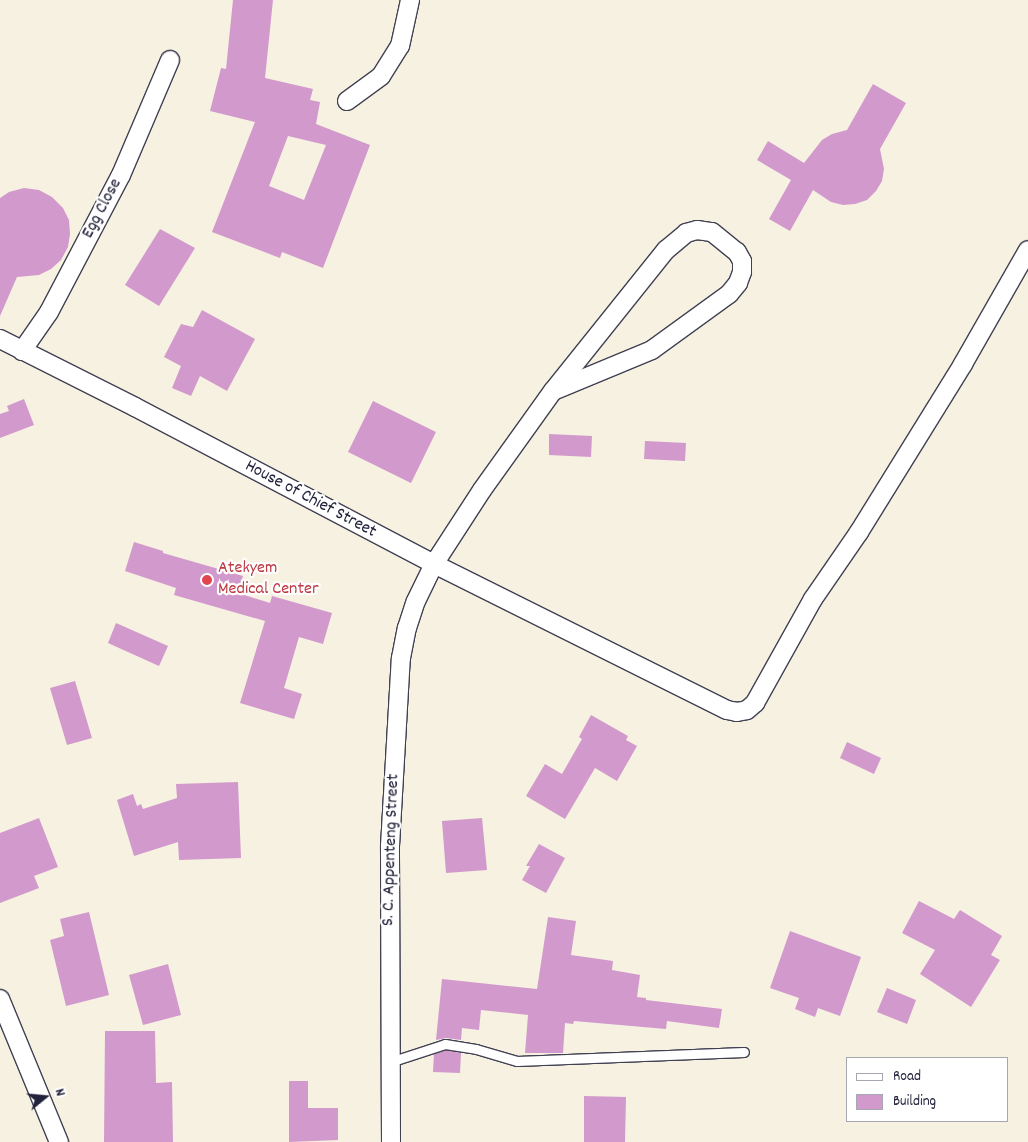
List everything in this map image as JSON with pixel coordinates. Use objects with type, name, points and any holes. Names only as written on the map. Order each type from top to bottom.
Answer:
[{"type":"street","points":[[347,100],[381,76],[400,46],[410,0]]},
{"type":"street","name":"Egg Close","points":[[22,351],[49,312],[121,175],[170,60]]},
{"type":"street","points":[[434,564],[482,490],[553,392],[673,242],[697,230],[712,232],[737,252],[742,261],[742,272],[738,283],[729,294],[652,350],[553,392]]},
{"type":"street","name":"House of Chief Street","points":[[0,340],[135,407],[434,564],[727,710],[738,712],[747,710],[755,703],[813,599],[859,532],[963,364],[1028,250]]},
{"type":"street","name":"S. C. Appenteng Street","points":[[391,1142],[390,846],[401,658],[407,628],[416,601],[434,564]]},
{"type":"street","points":[[0,999],[58,1142]]},
{"type":"lane","points":[[390,1062],[444,1044],[476,1049],[517,1061],[744,1052]]},
{"type":"building","points":[[233,0],[273,0],[265,78],[313,89],[310,100],[320,102],[316,124],[370,145],[323,268],[282,252],[280,258],[212,232],[255,122],[210,111],[221,68],[226,69]],"holes":[[[288,136],[326,145],[304,200],[269,186]]]},
{"type":"building","points":[[873,84],[906,103],[880,149],[884,169],[882,181],[876,191],[867,200],[843,205],[831,202],[813,190],[790,231],[769,219],[791,180],[757,160],[768,141],[804,163],[822,140],[832,134],[847,130]]},
{"type":"building","points":[[24,188],[39,190],[52,197],[63,208],[69,220],[70,234],[68,247],[61,260],[51,269],[39,275],[17,277],[0,316],[0,198],[9,192]]},
{"type":"building","points":[[160,229],[195,248],[159,306],[125,285]]},
{"type":"building","points":[[202,310],[255,339],[227,391],[200,376],[191,396],[172,388],[181,366],[164,357],[181,324],[193,327]]},
{"type":"building","points":[[24,399],[34,425],[0,438],[0,414],[9,411],[7,406]]},
{"type":"building","points":[[373,401],[436,432],[411,483],[348,452]]},
{"type":"building","points":[[549,434],[592,436],[591,457],[549,455]]},
{"type":"building","points":[[645,441],[686,443],[685,461],[644,459]]},
{"type":"building","points":[[134,542],[163,551],[163,553],[243,576],[238,593],[270,603],[272,596],[332,613],[323,644],[299,637],[284,688],[302,694],[294,719],[240,703],[265,621],[174,595],[176,588],[125,571]]},
{"type":"building","points":[[116,623],[168,646],[159,666],[108,643]]},
{"type":"building","points":[[75,681],[92,738],[67,745],[50,688]]},
{"type":"building","points":[[591,715],[628,736],[626,740],[637,746],[617,781],[595,768],[565,819],[526,796],[545,764],[562,774],[582,739],[579,737]]},
{"type":"building","points":[[847,742],[881,758],[874,774],[840,758]]},
{"type":"building","points":[[238,782],[241,858],[179,860],[178,842],[134,856],[117,800],[133,794],[137,806],[141,804],[143,809],[177,798],[176,784]]},
{"type":"building","points":[[39,818],[58,867],[34,876],[39,888],[0,903],[0,833]]},
{"type":"building","points":[[482,818],[487,870],[446,873],[442,821]]},
{"type":"building","points":[[539,844],[565,858],[546,893],[522,880],[530,866],[526,866]]},
{"type":"building","points":[[919,901],[954,919],[960,910],[1002,936],[991,955],[1000,960],[971,1007],[920,974],[935,950],[902,933]]},
{"type":"building","points":[[89,912],[109,995],[66,1006],[50,940],[64,936],[60,919]]},
{"type":"building","points":[[548,917],[576,921],[571,955],[613,961],[612,970],[640,975],[637,997],[646,998],[646,1000],[722,1009],[719,1028],[667,1021],[666,1029],[574,1021],[573,1024],[565,1023],[563,1053],[525,1053],[528,1015],[481,1010],[479,1030],[462,1028],[461,1040],[446,1038],[436,1040],[442,979],[537,989]]},
{"type":"building","points":[[790,931],[861,957],[840,1016],[818,1008],[815,1017],[795,1009],[799,998],[770,988]]},
{"type":"building","points":[[168,964],[181,1015],[143,1025],[129,975]]},
{"type":"building","points":[[887,988],[916,1000],[907,1024],[877,1012]]},
{"type":"building","points":[[105,1031],[155,1031],[156,1083],[172,1082],[173,1142],[104,1142]]},
{"type":"building","points":[[446,1050],[461,1053],[460,1073],[433,1072],[434,1054]]},
{"type":"building","points":[[289,1081],[308,1081],[308,1108],[338,1108],[338,1140],[289,1142]]},
{"type":"building","points":[[584,1096],[626,1097],[625,1142],[584,1142]]},
{"type":"place","name":"Atekyem Medical Center","points":[[207,580]]}]
